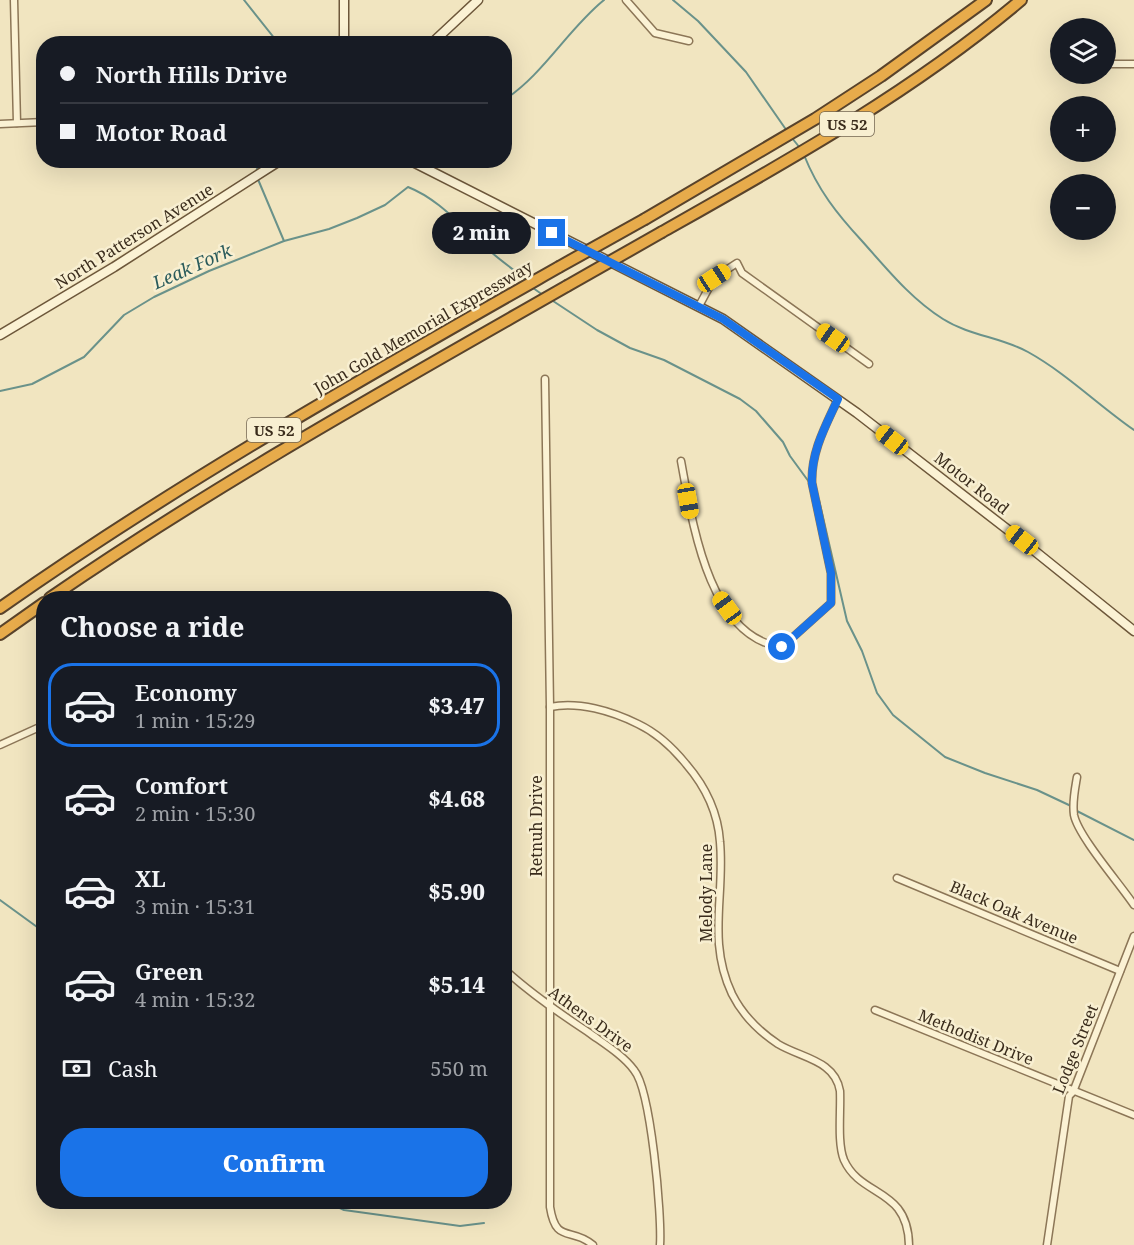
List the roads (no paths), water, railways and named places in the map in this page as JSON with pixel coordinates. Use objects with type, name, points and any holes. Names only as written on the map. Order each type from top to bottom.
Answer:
[{"type":"highway","name":"John Gold Memorial Expressway","points":[[0,608],[129,520],[254,442],[645,219],[825,113],[986,0]]},
{"type":"highway","name":"US 52","points":[[60,591],[234,478],[778,166],[877,105],[1021,0]]},
{"type":"highway","points":[[0,634],[36,609]]},
{"type":"street","points":[[14,0],[17,123]]},
{"type":"street","points":[[344,0],[344,36]]},
{"type":"street","points":[[440,36],[478,0]]},
{"type":"street","points":[[626,0],[655,33],[689,40]]},
{"type":"street","points":[[1116,64],[1134,64]]},
{"type":"street","points":[[0,124],[36,122]]},
{"type":"street","name":"North Patterson Avenue","points":[[0,335],[136,253],[269,168]]},
{"type":"street","name":"Motor Road","points":[[425,168],[723,319],[838,399],[1022,540],[1134,631]]},
{"type":"street","points":[[699,306],[714,278],[737,262],[742,273],[869,363]]},
{"type":"street","name":"Retnuh Drive","points":[[545,379],[550,707],[550,1207],[552,1224],[557,1232],[563,1236],[584,1239],[593,1245]]},
{"type":"street","points":[[681,461],[692,523],[713,589],[738,624],[753,637],[769,646],[782,647],[831,603],[831,573],[812,483],[812,471],[816,445],[838,399]]},
{"type":"street","name":"Melody Lane","points":[[550,707],[558,705],[588,708],[622,717],[643,726],[671,747],[699,781],[718,825],[721,859],[719,955],[733,996],[753,1023],[776,1042],[825,1066],[832,1072],[840,1091],[841,1150],[846,1163],[856,1177],[895,1204],[909,1235],[909,1245]]},
{"type":"street","points":[[0,745],[36,729]]},
{"type":"street","points":[[1077,777],[1073,803],[1074,817],[1085,838],[1134,905]]},
{"type":"street","name":"Black Oak Avenue","points":[[897,878],[1120,971]]},
{"type":"street","name":"Lodge Street","points":[[1047,1245],[1069,1096],[1073,1092],[1134,936]]},
{"type":"street","name":"Athens Drive","points":[[512,975],[549,1005],[604,1043],[630,1065],[639,1076],[654,1160],[661,1228],[660,1245]]},
{"type":"street","name":"Methodist Drive","points":[[875,1010],[1134,1115]]},
{"type":"waterway","points":[[244,0],[273,36]]},
{"type":"waterway","name":"Leak Fork","points":[[512,94],[531,78],[579,24],[604,0]]},
{"type":"waterway","points":[[673,0],[698,21],[746,72],[787,131]]},
{"type":"waterway","points":[[792,138],[800,148]]},
{"type":"waterway","points":[[804,155],[815,179],[836,211],[890,273],[920,302],[953,325],[1018,347],[1042,360],[1134,430]]},
{"type":"waterway","points":[[256,172],[257,168]]},
{"type":"waterway","points":[[257,177],[284,241]]},
{"type":"waterway","name":"Leak Fork","points":[[0,391],[32,384],[84,357],[124,315],[154,297],[209,271],[284,241],[329,229],[357,218],[385,205],[408,187],[431,199],[527,281]]},
{"type":"waterway","points":[[533,288],[543,295]]},
{"type":"waterway","points":[[550,299],[597,330],[630,348],[664,360],[740,399],[756,411],[783,442],[809,482]]},
{"type":"waterway","points":[[819,500],[847,621],[862,651],[877,693],[893,715],[945,757],[1037,790],[1071,806]]},
{"type":"waterway","points":[[1075,810],[1134,840]]},
{"type":"waterway","points":[[0,900],[36,926]]},
{"type":"waterway","points":[[342,1209],[460,1226],[484,1223]]}]
